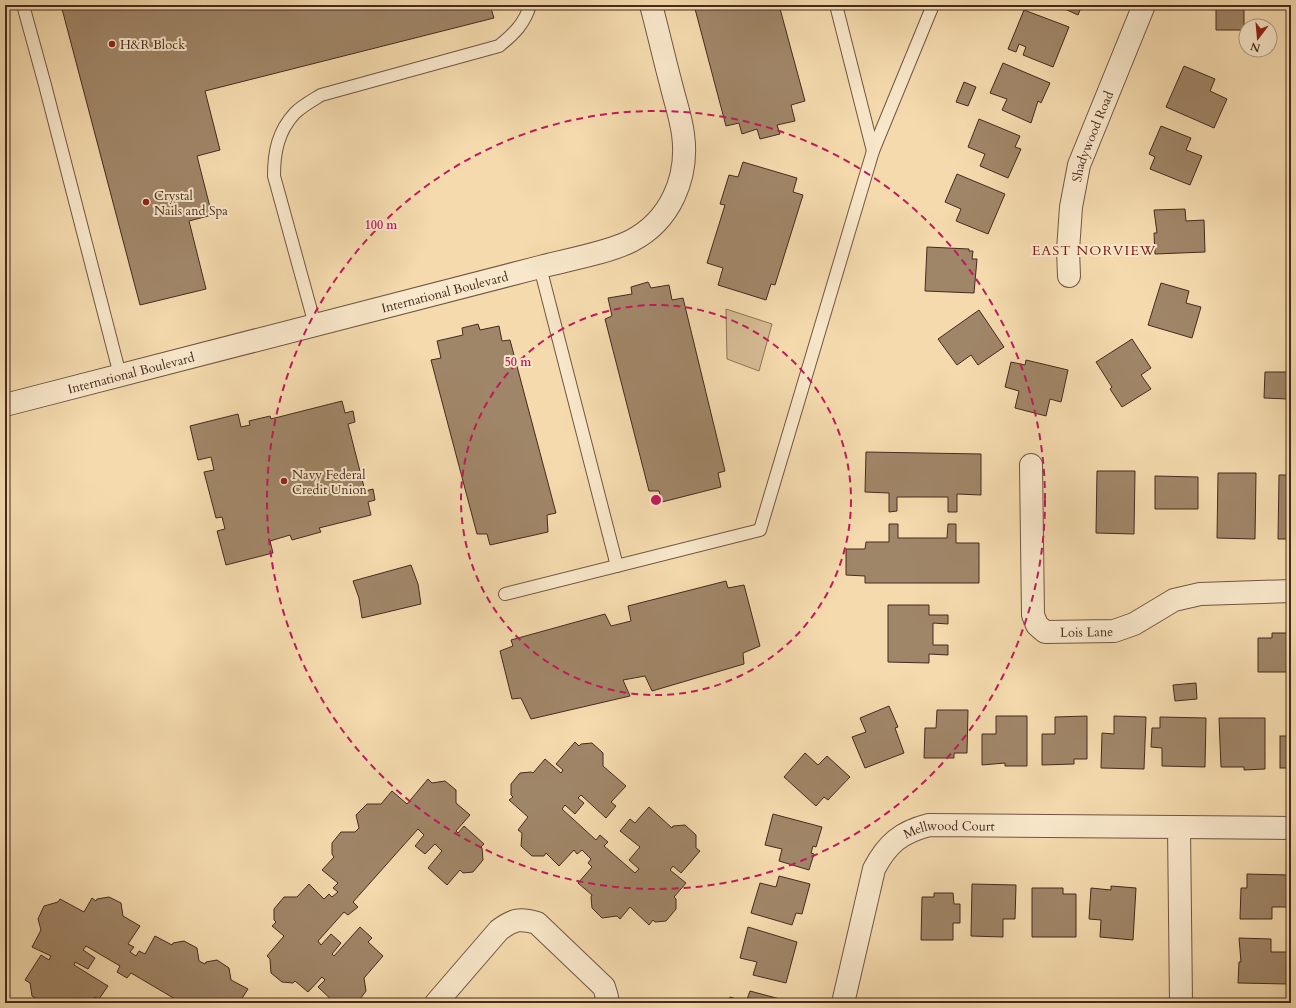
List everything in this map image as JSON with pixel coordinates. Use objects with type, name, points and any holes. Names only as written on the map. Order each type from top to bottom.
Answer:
[{"type":"street","name":"International Boulevard","points":[[5,405],[540,267],[631,241],[656,224],[668,208],[678,190],[684,163],[683,134],[651,5]]},
{"type":"street","name":"Shadywood Road","points":[[1069,276],[1068,250],[1071,207],[1080,165],[1144,5]]},
{"type":"street","name":"Lois Lane","points":[[1031,465],[1033,615],[1037,625],[1045,632],[1114,631],[1134,624],[1174,600],[1200,594],[1291,591]]},
{"type":"street","name":"Mellwood Court","points":[[843,1003],[874,869],[881,855],[895,840],[913,829],[929,825],[1291,828]]},
{"type":"street","points":[[1179,827],[1181,1003]]},
{"type":"street","points":[[436,1003],[499,930],[510,922],[524,919],[537,923],[604,987],[607,997],[605,1003]]},
{"type":"lane","points":[[23,5],[46,85],[120,375]]},
{"type":"lane","points":[[315,325],[274,176],[274,154],[282,130],[296,112],[321,95],[499,46],[516,32],[527,15],[530,5]]},
{"type":"lane","points":[[836,5],[873,151]]},
{"type":"lane","points":[[505,594],[760,530],[873,151],[933,5]]},
{"type":"lane","points":[[540,267],[617,566]]},
{"type":"shaded area","points":[[726,309],[772,324],[759,371],[727,359]]},
{"type":"building","points":[[61,5],[490,5],[494,18],[205,91],[220,150],[197,156],[212,215],[189,221],[206,289],[140,305]]},
{"type":"building","points":[[694,5],[779,5],[805,101],[791,105],[795,121],[777,125],[780,134],[760,139],[757,129],[742,134],[739,123],[726,126]]},
{"type":"building","points":[[1056,5],[1082,5],[1078,15]]},
{"type":"building","points":[[1216,5],[1248,5],[1248,7],[1244,7],[1244,18],[1238,18],[1238,30],[1216,30]]},
{"type":"building","points":[[1024,10],[1069,27],[1053,67],[1023,55],[1026,47],[1019,44],[1016,52],[1008,49]]},
{"type":"building","points":[[1003,63],[1050,83],[1041,103],[1038,101],[1031,123],[1002,110],[1007,99],[990,93]]},
{"type":"building","points":[[1184,66],[1215,79],[1210,91],[1227,99],[1214,128],[1166,107]]},
{"type":"building","points":[[964,82],[976,87],[968,106],[956,102]]},
{"type":"building","points":[[979,119],[1020,136],[1015,147],[1021,149],[1008,178],[980,166],[985,154],[968,147]]},
{"type":"building","points":[[1161,126],[1191,138],[1186,150],[1202,156],[1190,185],[1150,169],[1155,157],[1149,154]]},
{"type":"building","points":[[743,162],[797,178],[793,192],[803,195],[775,285],[771,284],[766,300],[718,285],[723,268],[707,263],[725,205],[720,204],[729,175],[738,177]]},
{"type":"building","points":[[957,174],[1005,194],[988,234],[956,221],[961,209],[945,202]]},
{"type":"building","points":[[1185,209],[1186,221],[1204,220],[1205,252],[1155,254],[1154,233],[1157,233],[1154,210]]},
{"type":"building","points":[[927,247],[969,249],[969,251],[973,251],[972,259],[977,259],[974,293],[925,291]]},
{"type":"building","points":[[648,282],[651,288],[669,285],[672,300],[683,298],[725,471],[718,473],[721,487],[662,502],[659,491],[649,491],[605,319],[612,316],[608,298],[632,294],[631,287]]},
{"type":"building","points":[[1161,283],[1189,291],[1186,303],[1201,307],[1192,338],[1148,325]]},
{"type":"building","points":[[979,310],[1004,347],[978,365],[971,355],[957,365],[938,339]]},
{"type":"building","points":[[478,324],[480,330],[499,326],[502,341],[510,340],[556,513],[547,515],[548,532],[490,545],[487,534],[477,534],[431,360],[441,358],[437,341],[463,335],[462,328]]},
{"type":"building","points":[[1132,339],[1151,368],[1141,375],[1151,389],[1122,407],[1110,389],[1112,387],[1096,362]]},
{"type":"building","points":[[1026,360],[1068,370],[1061,402],[1050,399],[1046,416],[1015,408],[1019,391],[1005,387],[1011,362],[1025,365]]},
{"type":"building","points":[[1265,372],[1289,372],[1288,399],[1264,398]]},
{"type":"building","name":"Navy Federal Credit Union","points":[[342,401],[345,413],[353,411],[355,422],[348,424],[365,491],[373,489],[375,500],[368,502],[371,515],[319,528],[321,532],[292,540],[290,535],[270,541],[273,553],[226,565],[217,531],[225,529],[222,517],[216,518],[204,472],[214,470],[211,457],[198,460],[190,426],[238,414],[241,427],[250,425],[249,421],[270,416],[271,419]]},
{"type":"building","points":[[866,452],[981,454],[981,495],[957,494],[957,512],[948,512],[948,497],[897,497],[897,511],[889,512],[889,493],[865,492]]},
{"type":"building","points":[[1097,471],[1135,471],[1134,534],[1096,533]]},
{"type":"building","points":[[1218,473],[1256,473],[1255,539],[1217,538]]},
{"type":"building","points":[[1279,475],[1291,475],[1291,539],[1278,539]]},
{"type":"building","points":[[1155,476],[1198,477],[1198,509],[1155,509]]},
{"type":"building","points":[[889,524],[898,524],[898,538],[947,538],[948,524],[956,524],[956,543],[979,543],[979,583],[865,583],[865,576],[846,575],[846,549],[865,549],[866,542],[889,542]]},
{"type":"building","points":[[411,565],[418,584],[421,604],[362,618],[359,598],[353,581]]},
{"type":"building","points":[[726,581],[728,588],[744,585],[760,646],[743,653],[744,664],[652,691],[645,676],[623,680],[630,696],[531,719],[521,698],[512,699],[500,651],[513,646],[511,640],[605,614],[611,626],[631,621],[628,606]]},
{"type":"building","points":[[888,605],[929,605],[929,615],[948,615],[948,624],[933,623],[933,645],[948,645],[948,655],[929,654],[929,663],[888,662]]},
{"type":"building","points":[[1272,633],[1287,633],[1287,640],[1291,640],[1291,672],[1258,672],[1258,638],[1272,638]]},
{"type":"building","points":[[1196,683],[1197,699],[1175,701],[1173,685]]},
{"type":"building","points":[[889,706],[898,727],[895,728],[904,753],[865,768],[852,737],[866,732],[860,718]]},
{"type":"building","points":[[937,710],[968,710],[967,753],[954,753],[954,758],[924,758],[925,728],[936,728]]},
{"type":"building","points":[[996,716],[1027,716],[1027,766],[1005,766],[1005,763],[982,765],[982,734],[996,734]]},
{"type":"building","points":[[1087,716],[1087,759],[1074,759],[1074,764],[1042,765],[1042,734],[1055,734],[1055,717]]},
{"type":"building","points":[[1114,716],[1146,717],[1144,769],[1101,768],[1102,733],[1114,734]]},
{"type":"building","points":[[1160,717],[1206,718],[1205,767],[1162,766],[1162,748],[1151,747],[1152,728],[1160,728]]},
{"type":"building","points":[[1219,718],[1265,718],[1265,769],[1244,770],[1244,767],[1221,767]]},
{"type":"building","points":[[1280,736],[1291,736],[1291,768],[1280,768]]},
{"type":"building","points":[[575,742],[579,746],[581,744],[592,743],[603,753],[603,766],[626,786],[611,802],[616,806],[606,818],[581,795],[578,798],[584,803],[575,814],[565,805],[562,809],[596,840],[600,835],[608,842],[604,846],[635,873],[639,869],[629,860],[640,847],[620,831],[630,819],[635,823],[649,807],[672,828],[673,826],[685,825],[696,835],[696,848],[700,851],[681,873],[673,866],[670,870],[686,883],[674,897],[676,899],[676,909],[666,921],[655,922],[653,920],[649,925],[630,907],[620,919],[617,916],[602,918],[592,908],[592,895],[578,883],[592,867],[588,863],[591,859],[582,850],[577,854],[574,850],[559,866],[546,853],[544,856],[532,856],[521,846],[522,833],[518,830],[528,817],[509,800],[513,797],[511,795],[511,784],[520,773],[533,773],[545,759],[561,773],[563,770],[556,764]]},
{"type":"building","points":[[805,753],[818,765],[827,756],[850,777],[828,800],[824,797],[816,806],[784,777]]},
{"type":"building","points":[[428,779],[432,783],[445,781],[456,790],[456,803],[470,815],[456,831],[458,833],[464,826],[484,844],[481,847],[483,860],[473,872],[463,873],[460,870],[447,885],[428,868],[442,851],[435,844],[425,854],[415,846],[424,835],[418,829],[353,902],[358,907],[348,915],[344,912],[318,941],[321,945],[331,934],[341,943],[332,954],[334,956],[360,927],[372,938],[368,942],[383,956],[364,978],[366,991],[357,1003],[335,1003],[318,987],[325,980],[322,977],[308,992],[295,981],[293,983],[282,982],[271,973],[270,959],[267,956],[284,936],[272,926],[276,922],[274,920],[274,909],[284,897],[297,897],[309,884],[324,899],[329,894],[332,897],[338,892],[333,888],[338,883],[322,870],[334,857],[332,854],[332,843],[341,832],[355,832],[359,828],[356,815],[367,804],[381,804],[392,791],[407,804]]},
{"type":"building","points":[[773,814],[822,827],[816,847],[813,846],[811,853],[814,854],[809,870],[779,861],[782,849],[765,845]]},
{"type":"building","points":[[1247,874],[1289,875],[1288,907],[1272,907],[1272,919],[1240,919],[1241,888],[1247,888]]},
{"type":"building","points":[[779,876],[810,884],[802,914],[796,913],[792,925],[751,913],[760,883],[776,887]]},
{"type":"building","points":[[972,884],[1016,885],[1015,919],[1003,919],[1003,937],[971,936]]},
{"type":"building","points":[[1111,886],[1136,888],[1133,940],[1100,937],[1101,920],[1089,919],[1091,888],[1111,890]]},
{"type":"building","points":[[1032,888],[1063,888],[1063,894],[1076,894],[1076,937],[1032,937]]},
{"type":"building","points":[[934,893],[953,893],[954,904],[960,904],[960,923],[953,923],[953,940],[921,940],[922,897],[934,897]]},
{"type":"building","points":[[109,897],[121,903],[123,916],[140,926],[128,944],[134,947],[130,952],[136,956],[139,951],[145,954],[155,936],[172,945],[173,943],[184,941],[197,948],[199,961],[205,964],[206,962],[217,960],[229,968],[231,980],[248,989],[239,1003],[182,1003],[131,973],[127,978],[117,972],[120,966],[86,946],[83,950],[95,958],[88,969],[75,962],[74,965],[108,986],[99,999],[94,997],[91,1003],[63,1003],[58,1000],[45,1003],[32,996],[30,983],[25,980],[41,955],[49,960],[51,956],[32,947],[41,930],[38,919],[44,906],[58,902],[60,899],[84,912],[92,898],[96,901],[97,899]]},
{"type":"building","points":[[748,927],[797,942],[786,983],[753,975],[757,962],[740,958]]},
{"type":"building","points":[[1239,938],[1271,939],[1271,952],[1288,952],[1288,984],[1238,983],[1239,962],[1241,962]]},
{"type":"building","points":[[750,991],[780,999],[779,1003],[728,1003],[730,997],[746,1002]]},
{"type":"building","points":[[1245,1001],[1289,1002],[1289,1003],[1245,1003]]},
{"type":"place","name":"H&R Block","points":[[112,44]]},
{"type":"place","name":"Crystal Nails and Spa","points":[[146,202]]},
{"type":"place","name":"Navy Federal Credit Union","points":[[284,481]]},
{"type":"district","name":"EAST NORVIEW","points":[[1094,250]]}]
